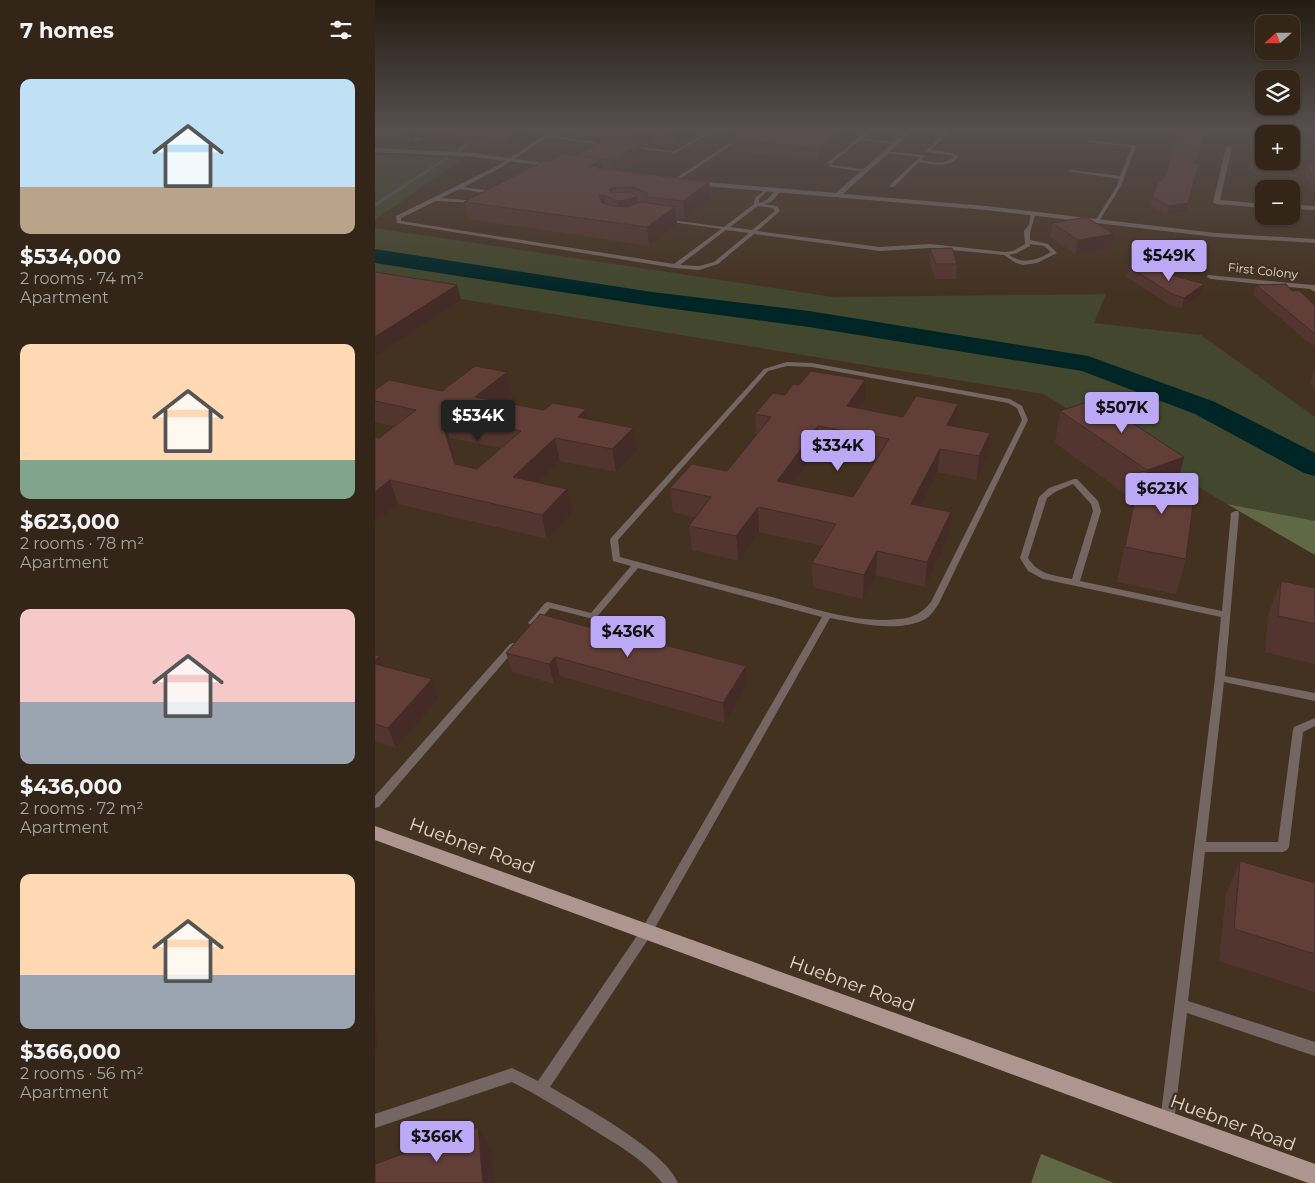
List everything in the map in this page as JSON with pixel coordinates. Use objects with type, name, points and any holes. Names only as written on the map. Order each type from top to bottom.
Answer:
[{"type":"main road","name":"Huebner Road","points":[[375,833],[1315,1175]]},
{"type":"street","points":[[704,183],[1033,213],[1215,235],[1315,241]]},
{"type":"street","points":[[837,196],[851,183]]},
{"type":"street","points":[[1220,183],[1215,202],[1255,205]]},
{"type":"street","points":[[1300,207],[1315,208]]},
{"type":"street","name":"First Colony","points":[[1211,277],[1314,288]]},
{"type":"lane","points":[[466,183],[398,217],[399,222],[675,266],[699,268],[716,263],[778,211],[775,207],[756,205]]},
{"type":"lane","points":[[892,186],[895,183]]},
{"type":"lane","points":[[1097,221],[1119,183]]},
{"type":"lane","points":[[433,199],[471,203],[485,200],[494,193],[459,187]]},
{"type":"lane","points":[[756,205],[757,200],[766,190]]},
{"type":"lane","points":[[675,266],[756,205],[769,201],[778,191]]},
{"type":"lane","points":[[662,220],[880,249],[929,246],[1005,254],[1015,252],[1028,245],[1027,231],[1031,225],[1033,213]]},
{"type":"lane","points":[[1005,254],[1013,261],[1026,263],[1041,260],[1055,253],[1045,243],[1027,242]]},
{"type":"lane","points":[[787,364],[811,365],[1010,401],[1020,407],[1025,420],[935,603],[923,617],[901,622],[873,622],[827,615],[617,559],[614,540],[766,370],[787,364]]},
{"type":"lane","points":[[1075,583],[1097,511],[1095,503],[1074,481],[1053,490],[1043,497],[1024,558],[1031,569],[1043,576],[1075,583],[1225,615]]},
{"type":"lane","points":[[1167,1122],[1220,678],[1235,513]]},
{"type":"lane","points":[[375,804],[548,605],[593,616],[636,565]]},
{"type":"lane","points":[[541,1089],[647,931],[827,615]]},
{"type":"lane","points":[[1220,678],[1315,697]]},
{"type":"lane","points":[[1199,847],[1283,846],[1298,730],[1315,722]]},
{"type":"lane","points":[[1180,1005],[1315,1049]]},
{"type":"lane","points":[[375,1121],[512,1075],[541,1089],[627,1143],[664,1171],[671,1183]]},
{"type":"green space","points":[[375,183],[428,183],[375,220]]},
{"type":"green space","points":[[375,228],[833,297],[1106,294],[1094,323],[1201,335],[1315,417],[1315,521],[1227,504],[1043,394],[375,285]]},
{"type":"green space","points":[[1227,504],[1315,521],[1315,555]]},
{"type":"green space","points":[[1041,1154],[1114,1183],[1031,1183]]},
{"type":"building","points":[[500,183],[707,183],[683,201],[647,197],[647,193],[633,187],[612,188],[609,190],[613,193],[631,192],[637,196],[627,200],[617,201],[604,195],[599,195],[602,203],[613,206],[627,207],[641,202],[675,207],[647,227],[464,202]]},
{"type":"building","points":[[1158,183],[1194,183],[1188,203],[1169,206],[1152,197]]},
{"type":"building","points":[[1086,217],[1114,234],[1078,240],[1052,223]]},
{"type":"building","points":[[952,248],[957,264],[936,264],[930,249]]},
{"type":"building","points":[[1131,264],[1204,284],[1184,298],[1172,294],[1129,267]]},
{"type":"building","points":[[375,272],[457,285],[375,337]]},
{"type":"building","points":[[1286,284],[1292,291],[1299,290],[1315,306],[1315,334],[1256,285]]},
{"type":"building","points":[[475,366],[507,372],[475,397],[544,410],[553,403],[586,409],[578,417],[633,428],[612,449],[555,438],[513,477],[567,489],[542,515],[390,480],[375,492],[375,437],[379,438],[416,410],[375,401],[375,390],[389,380],[442,391]],"holes":[[[443,415],[521,431],[477,469],[455,464],[445,433],[448,433]]]},
{"type":"building","points":[[811,371],[865,380],[847,406],[903,417],[916,396],[958,404],[947,425],[990,433],[979,456],[940,449],[911,504],[951,512],[927,562],[877,551],[864,575],[812,563],[836,524],[758,507],[736,536],[689,526],[711,497],[670,488],[692,464],[727,471],[771,417],[755,414],[773,393],[785,395],[793,384],[799,385]],"holes":[[[818,426],[889,439],[853,497],[777,481]]]},
{"type":"building","points":[[1096,399],[1184,457],[1147,470],[1060,411]]},
{"type":"building","points":[[1141,471],[1196,481],[1186,559],[1125,547]]},
{"type":"building","points":[[1281,581],[1315,588],[1315,624],[1278,616]]},
{"type":"building","points":[[540,614],[652,644],[653,642],[746,666],[723,703],[555,657],[549,664],[506,653]]},
{"type":"building","points":[[375,664],[432,679],[388,728],[375,724]]},
{"type":"building","points":[[1240,861],[1315,883],[1315,954],[1234,929]]},
{"type":"building","points":[[478,1127],[483,1183],[375,1183],[375,1164]]},
{"type":"waterway","points":[[375,205],[408,183]]},
{"type":"waterway","points":[[375,256],[652,299],[809,319],[1088,364],[1205,408],[1315,466]]}]
